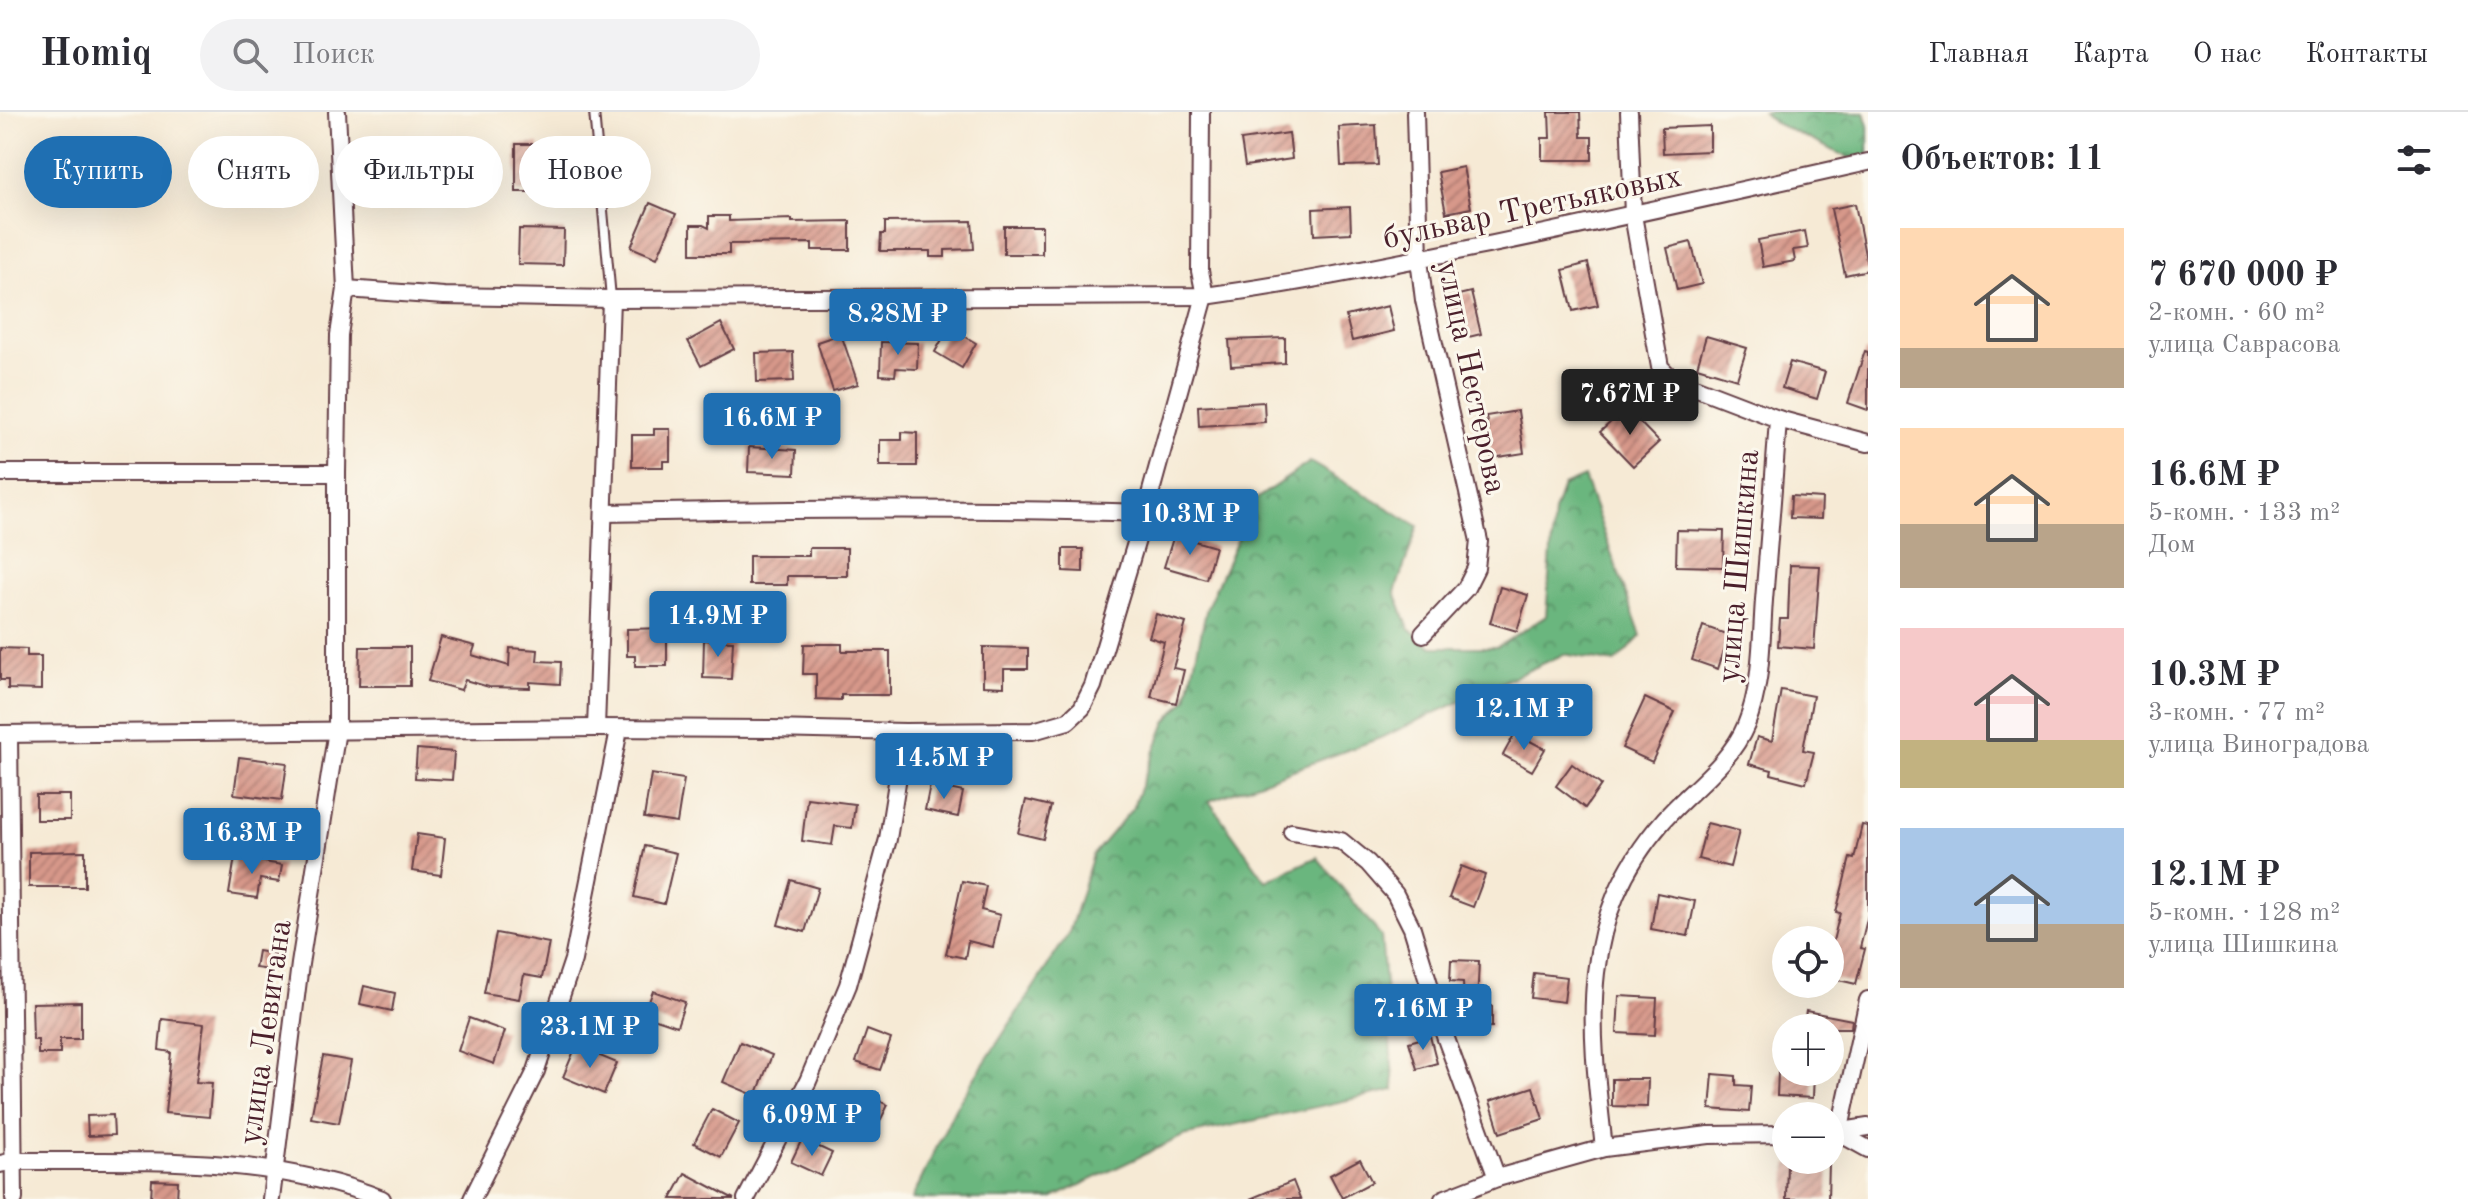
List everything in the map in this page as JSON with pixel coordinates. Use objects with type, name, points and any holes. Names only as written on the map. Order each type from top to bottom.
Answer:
[{"type":"street","name":"улица Левитана","points":[[271,1199],[300,964],[337,730],[339,335],[346,289],[337,112]]},
{"type":"street","points":[[14,1199],[7,1163],[4,734],[596,728],[1033,731],[1068,721],[1082,708],[1093,686],[1205,296],[1200,271],[1201,112]]},
{"type":"street","name":"улица Нестерова","points":[[1415,112],[1419,259],[1424,300],[1479,541],[1476,568],[1466,588],[1423,634]]},
{"type":"street","points":[[1629,112],[1633,215],[1660,367],[1671,378],[1778,419],[1868,443]]},
{"type":"street","name":"бульвар Третьяковых","points":[[346,289],[444,296],[611,299],[1205,296],[1419,259],[1868,162]]},
{"type":"street","points":[[596,728],[611,299]]},
{"type":"street","name":"улица Шишкина","points":[[1604,1148],[1595,1076],[1593,1008],[1599,950],[1609,908],[1630,866],[1662,822],[1730,753],[1746,726],[1758,683],[1778,419]]},
{"type":"street","points":[[0,473],[337,473]]},
{"type":"street","points":[[604,513],[805,509],[1014,509],[1145,513]]},
{"type":"street","points":[[472,1199],[536,1071],[573,960],[619,730]]},
{"type":"street","points":[[746,1199],[808,1081],[848,985],[888,839],[905,732]]},
{"type":"street","points":[[1292,832],[1341,841],[1368,863],[1395,894],[1412,928],[1445,1036],[1497,1178]]},
{"type":"street","points":[[1843,1102],[1868,1000]]},
{"type":"street","points":[[1844,1131],[1868,1127]]},
{"type":"street","points":[[1443,1199],[1497,1178],[1604,1148],[1709,1135],[1772,1134]]},
{"type":"street","points":[[1844,1137],[1868,1149]]},
{"type":"street","points":[[7,1163],[167,1162],[274,1170],[333,1183],[382,1199]]},
{"type":"lane","points":[[594,112],[611,299]]},
{"type":"green space","points":[[1763,112],[1864,112],[1868,127],[1868,167],[1773,122]]},
{"type":"green space","points":[[1310,462],[1418,526],[1395,592],[1409,629],[1432,647],[1497,647],[1546,616],[1554,512],[1563,486],[1584,477],[1641,636],[1615,663],[1564,654],[1380,738],[1209,801],[1266,881],[1317,857],[1381,936],[1394,1090],[1183,1136],[1051,1199],[912,1199],[955,1108],[1069,933],[1093,855],[1132,809],[1166,722],[1187,698],[1207,607],[1256,499]]},
{"type":"building","points":[[1549,112],[1580,112],[1581,137],[1592,137],[1592,160],[1542,160],[1542,138],[1550,138]]},
{"type":"building","points":[[1376,125],[1378,165],[1341,166],[1339,127]]},
{"type":"building","points":[[1710,126],[1710,151],[1663,153],[1662,128]]},
{"type":"building","points":[[1289,133],[1292,159],[1245,166],[1241,140]]},
{"type":"building","points":[[516,144],[519,144],[519,192],[516,192]]},
{"type":"building","points":[[1463,167],[1471,208],[1446,213],[1438,172]]},
{"type":"building","points":[[651,203],[676,214],[657,258],[631,247]]},
{"type":"building","points":[[1855,204],[1868,270],[1845,275],[1831,209]]},
{"type":"building","points":[[1350,207],[1351,233],[1314,235],[1313,209]]},
{"type":"building","points":[[709,216],[729,216],[729,221],[850,221],[850,250],[812,250],[812,243],[729,244],[729,254],[691,254],[691,225],[709,228]]},
{"type":"building","points":[[972,221],[974,249],[945,250],[945,257],[930,257],[930,251],[880,251],[885,222]]},
{"type":"building","points":[[1004,226],[1042,226],[1042,254],[1004,254]]},
{"type":"building","points":[[519,229],[564,230],[563,265],[518,264]]},
{"type":"building","points":[[1805,231],[1808,248],[1793,250],[1795,261],[1763,267],[1758,240]]},
{"type":"building","points":[[1691,242],[1702,284],[1677,290],[1667,248]]},
{"type":"building","points":[[1588,263],[1598,305],[1573,311],[1563,270]]},
{"type":"building","points":[[1471,292],[1481,334],[1456,340],[1446,298]]},
{"type":"building","points":[[1388,306],[1394,331],[1352,341],[1346,316]]},
{"type":"building","points":[[721,323],[734,349],[701,366],[688,341]]},
{"type":"building","points":[[949,327],[976,343],[962,368],[935,352]]},
{"type":"building","points":[[841,334],[858,384],[833,391],[817,342]]},
{"type":"building","points":[[1706,336],[1747,348],[1737,379],[1697,367]]},
{"type":"building","points":[[1285,338],[1285,363],[1231,366],[1229,340]]},
{"type":"building","points":[[881,342],[918,343],[917,369],[896,368],[895,376],[880,375]]},
{"type":"building","points":[[1865,351],[1868,352],[1868,410],[1848,403]]},
{"type":"building","points":[[793,352],[794,381],[757,382],[756,353]]},
{"type":"building","points":[[1790,362],[1825,372],[1817,399],[1782,388]]},
{"type":"building","points":[[1264,402],[1265,422],[1199,426],[1198,406]]},
{"type":"building","points":[[1626,408],[1659,442],[1633,466],[1600,432]]},
{"type":"building","points":[[1518,411],[1524,453],[1492,458],[1486,416]]},
{"type":"building","points":[[654,429],[670,429],[670,461],[663,461],[663,467],[632,467],[632,435],[654,435]]},
{"type":"building","points":[[902,432],[917,433],[917,466],[880,466],[880,440],[902,440]]},
{"type":"building","points":[[749,447],[796,450],[795,474],[748,472]]},
{"type":"building","points":[[1791,496],[1822,498],[1821,519],[1790,518]]},
{"type":"building","points":[[1677,530],[1724,531],[1723,567],[1676,566]]},
{"type":"building","points":[[1174,535],[1215,547],[1206,579],[1164,567]]},
{"type":"building","points":[[809,548],[847,548],[847,576],[787,576],[787,585],[749,585],[749,556],[809,556]]},
{"type":"building","points":[[1063,549],[1083,549],[1083,572],[1063,571]]},
{"type":"building","points":[[1790,565],[1820,566],[1814,649],[1778,646],[1780,619],[1788,619]]},
{"type":"building","points":[[1500,587],[1528,595],[1517,631],[1490,623]]},
{"type":"building","points":[[1156,614],[1186,623],[1173,668],[1184,670],[1176,703],[1151,697],[1164,642],[1149,637]]},
{"type":"building","points":[[1703,626],[1729,635],[1718,669],[1692,660]]},
{"type":"building","points":[[667,628],[667,666],[635,666],[635,656],[627,656],[627,629]]},
{"type":"building","points":[[441,637],[475,646],[472,655],[509,666],[510,648],[538,650],[537,661],[561,662],[560,684],[530,682],[530,688],[489,687],[465,680],[461,690],[428,681]]},
{"type":"building","points":[[704,640],[733,641],[731,679],[703,678]]},
{"type":"building","points":[[804,644],[842,644],[842,651],[890,651],[890,695],[841,695],[841,700],[816,699],[816,674],[803,674]]},
{"type":"building","points":[[360,647],[410,647],[410,686],[359,686]]},
{"type":"building","points":[[983,647],[1028,648],[1028,669],[1004,669],[1004,687],[983,686]]},
{"type":"building","points":[[0,648],[27,649],[27,656],[41,656],[41,690],[8,689],[8,680],[0,680]]},
{"type":"building","points":[[1781,690],[1813,696],[1803,750],[1814,752],[1806,783],[1771,774],[1772,770],[1749,764],[1757,737],[1772,741]]},
{"type":"building","points":[[1645,698],[1675,712],[1652,762],[1622,748]]},
{"type":"building","points":[[1515,733],[1545,749],[1532,771],[1503,755]]},
{"type":"building","points":[[417,749],[454,752],[452,780],[415,778]]},
{"type":"building","points":[[239,757],[287,763],[282,800],[234,794]]},
{"type":"building","points":[[1572,764],[1601,785],[1585,808],[1556,786]]},
{"type":"building","points":[[651,774],[684,779],[677,823],[644,818]]},
{"type":"building","points":[[930,785],[963,792],[958,817],[925,810]]},
{"type":"building","points":[[36,795],[70,795],[70,820],[36,820]]},
{"type":"building","points":[[807,798],[855,804],[852,828],[835,826],[832,845],[802,841]]},
{"type":"building","points":[[1026,800],[1051,806],[1043,839],[1018,833]]},
{"type":"building","points":[[1707,823],[1739,831],[1730,867],[1698,859]]},
{"type":"building","points":[[1862,825],[1868,826],[1868,915],[1860,948],[1865,949],[1856,984],[1844,981],[1844,926],[1837,926],[1840,913],[1836,912],[1850,858],[1854,859]]},
{"type":"building","points":[[417,834],[445,838],[441,875],[412,871]]},
{"type":"building","points":[[645,846],[676,853],[664,904],[634,897]]},
{"type":"building","points":[[85,851],[85,887],[29,887],[29,852]]},
{"type":"building","points":[[235,857],[282,865],[279,882],[260,879],[257,898],[229,894]]},
{"type":"building","points":[[1461,866],[1485,875],[1473,907],[1449,898]]},
{"type":"building","points":[[791,880],[818,888],[805,932],[778,925]]},
{"type":"building","points":[[962,881],[986,886],[981,910],[1000,915],[993,947],[968,941],[965,958],[946,954]]},
{"type":"building","points":[[1657,893],[1695,901],[1688,936],[1651,929]]},
{"type":"building","points":[[496,933],[549,943],[542,978],[524,975],[519,999],[484,993]]},
{"type":"building","points":[[258,951],[280,955],[276,971],[255,968]]},
{"type":"building","points":[[1451,960],[1479,961],[1477,1006],[1492,1006],[1492,1027],[1465,1028],[1463,982],[1450,981]]},
{"type":"building","points":[[1534,973],[1567,977],[1564,1002],[1531,998]]},
{"type":"building","points":[[364,986],[395,993],[392,1011],[360,1004]]},
{"type":"building","points":[[653,991],[685,1002],[677,1026],[644,1015]]},
{"type":"building","points":[[1619,996],[1657,998],[1655,1035],[1617,1033]]},
{"type":"building","points":[[81,1002],[81,1039],[60,1039],[60,1054],[38,1054],[38,1040],[33,1040],[32,1003]]},
{"type":"building","points":[[469,1018],[505,1031],[494,1064],[458,1051]]},
{"type":"building","points":[[1844,1018],[1852,1020],[1851,1028],[1844,1028]]},
{"type":"building","points":[[162,1019],[204,1024],[196,1082],[212,1083],[209,1117],[165,1113],[171,1052],[159,1050]]},
{"type":"building","points":[[867,1030],[891,1039],[880,1070],[856,1062]]},
{"type":"building","points":[[1430,1036],[1437,1063],[1417,1069],[1409,1042]]},
{"type":"building","points":[[740,1042],[772,1055],[756,1096],[723,1082]]},
{"type":"building","points":[[576,1046],[617,1063],[604,1094],[563,1077]]},
{"type":"building","points":[[323,1056],[351,1061],[339,1123],[311,1118]]},
{"type":"building","points":[[1713,1074],[1736,1076],[1736,1085],[1751,1086],[1749,1112],[1710,1109]]},
{"type":"building","points":[[1612,1079],[1648,1079],[1647,1107],[1612,1106]]},
{"type":"building","points":[[1777,1086],[1813,1086],[1813,1098],[1777,1096]]},
{"type":"building","points":[[1533,1087],[1543,1119],[1500,1133],[1490,1101]]},
{"type":"building","points":[[865,1094],[888,1105],[873,1135],[850,1124]]},
{"type":"building","points":[[712,1109],[739,1123],[721,1157],[694,1143]]},
{"type":"building","points":[[113,1115],[114,1135],[88,1136],[87,1116]]},
{"type":"building","points":[[802,1139],[832,1153],[821,1176],[791,1162]]},
{"type":"building","points":[[1360,1159],[1372,1182],[1342,1198],[1330,1175]]},
{"type":"building","points":[[685,1173],[734,1199],[671,1199]]},
{"type":"building","points":[[1787,1174],[1829,1174],[1828,1199],[1786,1199]]},
{"type":"building","points":[[152,1180],[178,1181],[177,1199],[151,1199]]},
{"type":"building","points":[[1293,1181],[1300,1199],[1250,1199]]}]
